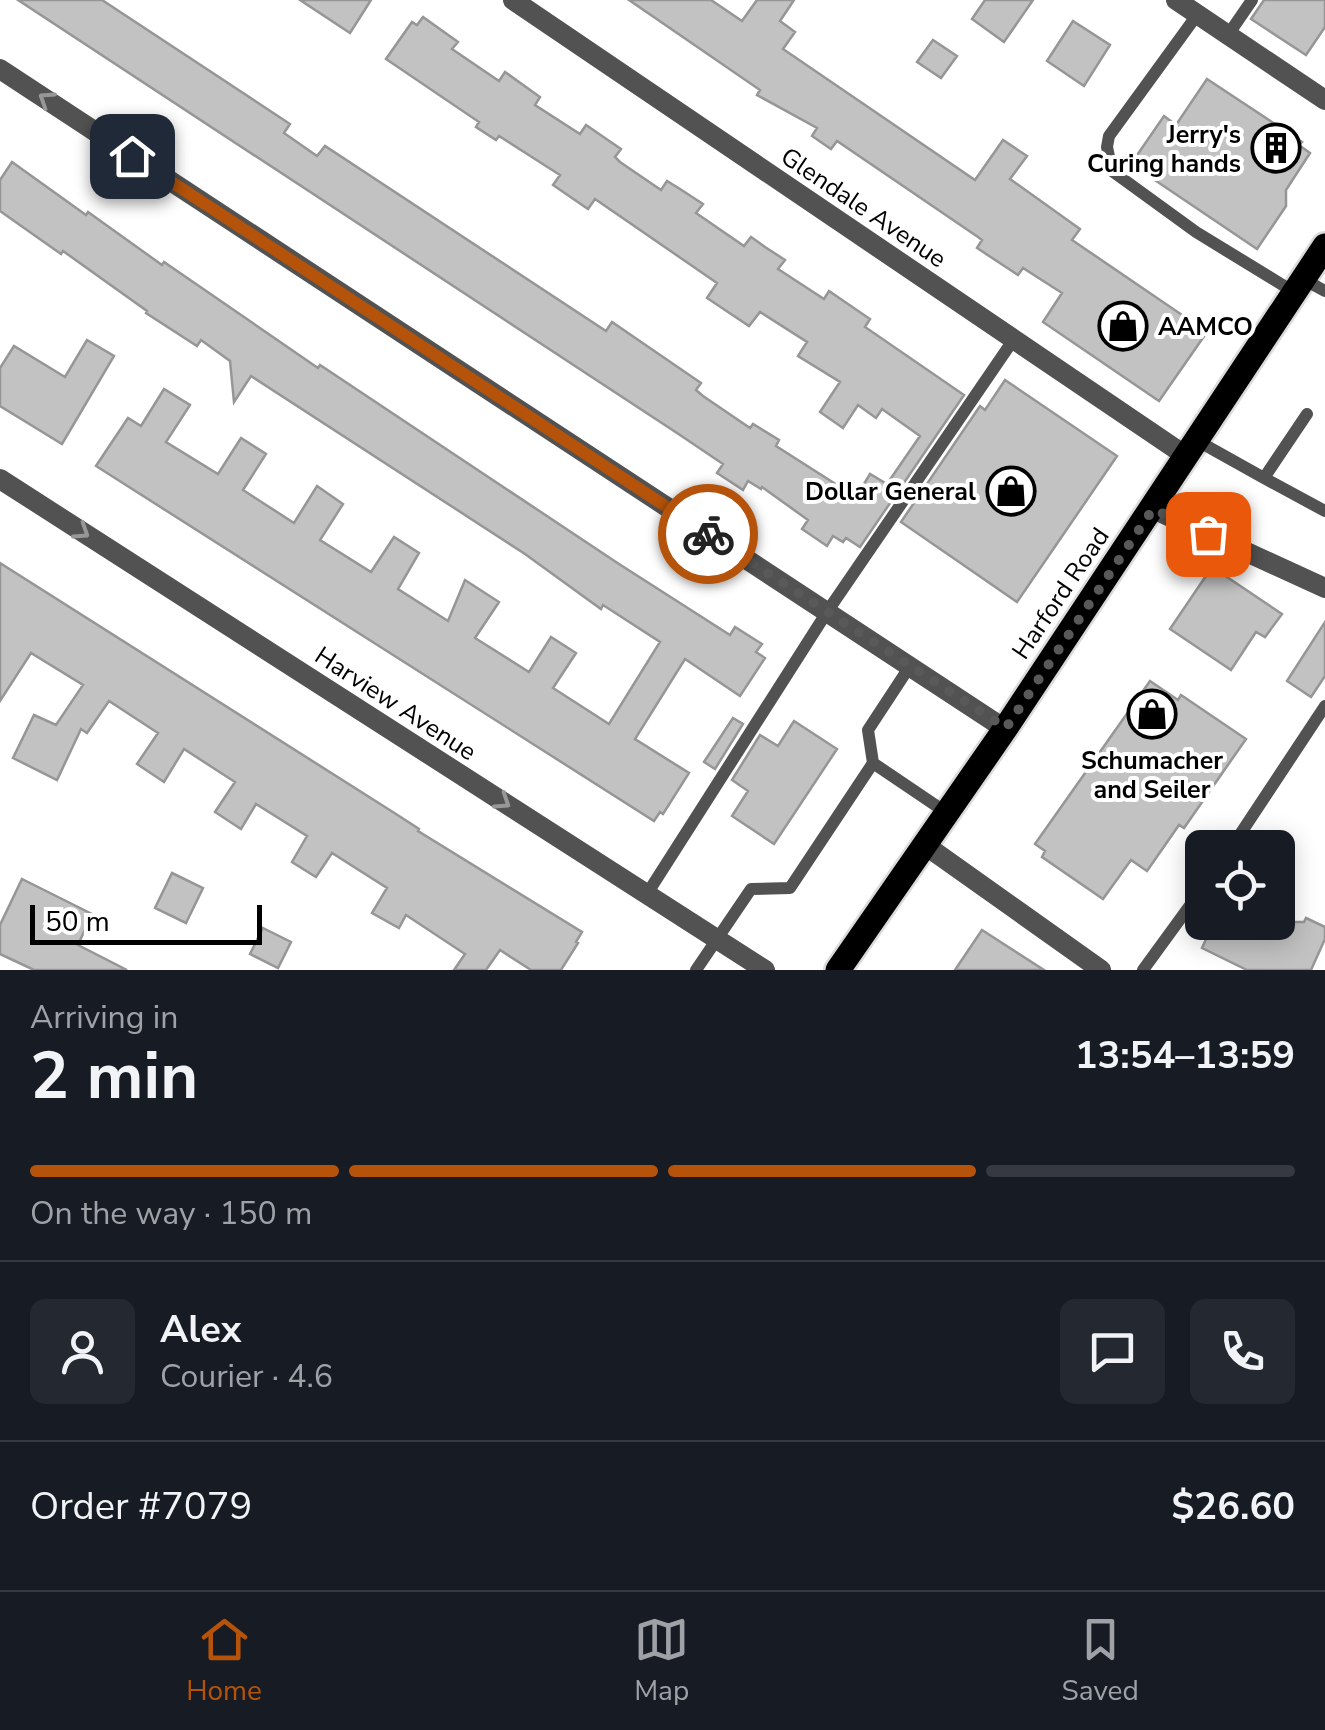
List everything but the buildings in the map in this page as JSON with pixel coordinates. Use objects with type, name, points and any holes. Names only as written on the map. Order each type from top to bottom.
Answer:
[{"type":"main road","name":"Harford Road","points":[[838,970],[1006,728],[1191,448],[1307,287],[1325,246]]},
{"type":"street","name":"Glendale Avenue","points":[[513,0],[1014,339],[1191,448]]},
{"type":"street","points":[[1176,0],[1325,100]]},
{"type":"street","points":[[0,69],[1006,728]]},
{"type":"street","name":"Harview Avenue","points":[[0,479],[765,970]]},
{"type":"street","points":[[1153,509],[1325,588]]},
{"type":"street","points":[[926,844],[1101,970]]},
{"type":"lane","points":[[1228,35],[1252,0]]},
{"type":"lane","points":[[1197,14],[1109,136],[1112,171],[1196,232],[1307,287]]},
{"type":"lane","points":[[646,894],[828,612],[1014,339]]},
{"type":"lane","points":[[1264,478],[1307,414]]},
{"type":"lane","points":[[1191,448],[1264,478],[1325,511]]},
{"type":"lane","points":[[696,970],[750,889],[790,888],[874,763],[868,730],[910,666]]},
{"type":"lane","points":[[1244,830],[1325,706]]},
{"type":"lane","points":[[874,763],[947,813]]},
{"type":"lane","points":[[1143,970],[1185,912]]},
{"type":"way so far","points":[[708,534],[1006,728],[1153,509],[1208,534]]},
{"type":"place","name":"Jerry's Curing hands","points":[[1276,148]]},
{"type":"place","name":"AAMCO","points":[[1123,326]]},
{"type":"place","name":"Dollar General","points":[[1011,491]]},
{"type":"place","name":"Schumacher and Seiler","points":[[1152,714]]},
{"type":"route","points":[[132,156],[708,534]]}]
